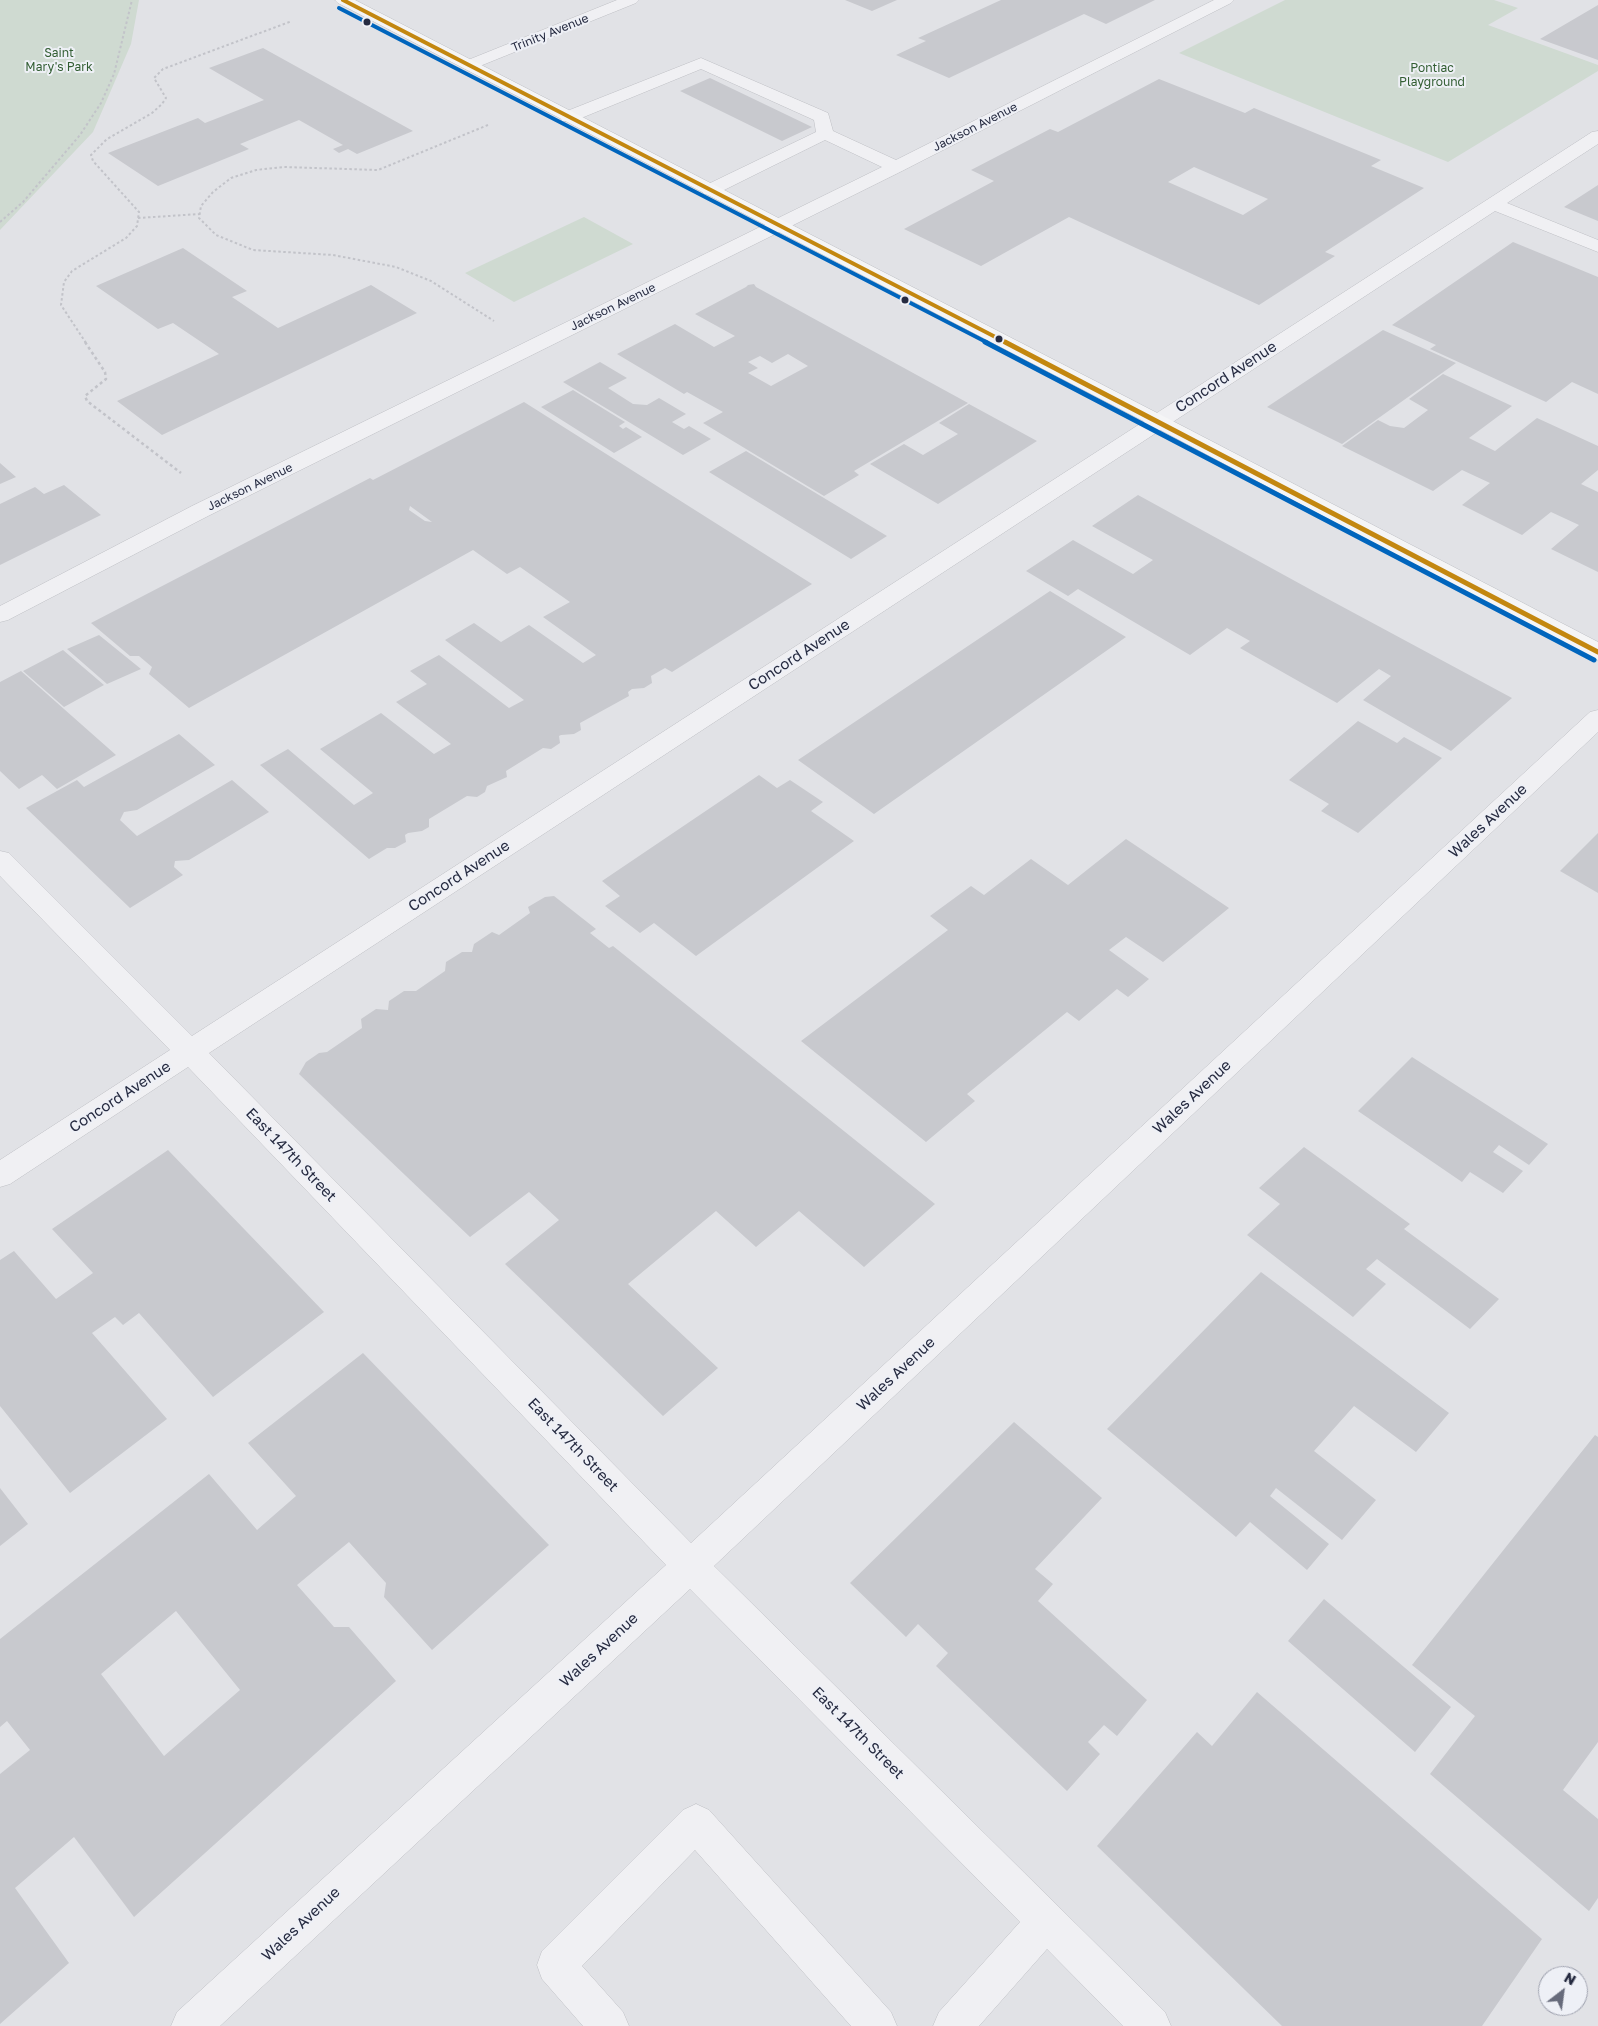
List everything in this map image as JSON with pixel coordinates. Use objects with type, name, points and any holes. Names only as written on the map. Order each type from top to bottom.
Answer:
[{"type":"main road","points":[[344,0],[1158,421],[1598,652]]},
{"type":"street","name":"Trinity Avenue","points":[[469,65],[631,0]]},
{"type":"street","name":"Jackson Avenue","points":[[0,615],[200,511],[896,167],[1226,0]]},
{"type":"street","points":[[568,117],[701,63],[822,117],[825,134]]},
{"type":"street","points":[[825,134],[896,167]]},
{"type":"street","points":[[710,190],[825,134]]},
{"type":"street","name":"Concord Avenue","points":[[0,1175],[1598,136]]},
{"type":"street","points":[[1493,204],[1598,247]]},
{"type":"street","name":"Wales Avenue","points":[[190,2026],[690,1566],[1598,718]]},
{"type":"street","name":"East 147th Street","points":[[0,860],[190,1052],[690,1566],[1151,2026]]},
{"type":"street","points":[[609,2026],[556,1965],[696,1823],[877,2026]]},
{"type":"street","points":[[953,2026],[1046,1921]]},
{"type":"path","points":[[0,222],[11,214],[80,135],[101,104],[114,74],[132,0]]},
{"type":"path","points":[[187,478],[87,401],[85,396],[106,379],[105,372],[61,305],[64,282],[72,271],[126,238],[137,226],[139,212],[93,162],[91,155],[107,139],[152,113],[162,104],[166,98],[154,78],[163,69],[292,21]]},
{"type":"path","points":[[488,125],[378,170],[284,167],[256,170],[231,178],[213,192],[201,206],[199,218],[216,235],[253,250],[333,255],[396,267],[431,281],[500,325]]},
{"type":"path","points":[[138,218],[200,214]]},
{"type":"green space","name":"Saint Mary's Park","points":[[0,0],[139,0],[131,44],[93,132],[0,230]]},
{"type":"green space","name":"Pontiac Playground","points":[[1285,0],[1494,0],[1518,8],[1488,25],[1598,65],[1598,71],[1448,162],[1179,53]]},
{"type":"green space","points":[[584,217],[633,244],[514,302],[465,273]]},
{"type":"building","points":[[845,0],[897,0],[872,11]]},
{"type":"building","points":[[1001,0],[1155,0],[1106,24],[1084,14],[949,78],[896,55],[926,41],[918,38]]},
{"type":"building","points":[[1598,5],[1598,60],[1540,39]]},
{"type":"building","points":[[263,48],[413,131],[357,154],[348,149],[339,153],[333,149],[343,145],[299,120],[240,144],[249,149],[158,186],[108,153],[198,118],[205,123],[264,100],[209,68]]},
{"type":"building","points":[[710,78],[812,127],[782,141],[680,91]]},
{"type":"building","points":[[1159,79],[1245,113],[1254,108],[1381,160],[1371,166],[1424,188],[1325,252],[1335,256],[1259,305],[1069,217],[981,266],[904,229],[994,181],[971,170],[1050,129],[1058,132]],"holes":[[[1194,167],[1268,199],[1243,215],[1168,182]]]},
{"type":"building","points":[[1598,185],[1598,221],[1564,207]]},
{"type":"building","points":[[1513,242],[1598,277],[1598,394],[1572,382],[1546,402],[1430,349],[1436,345],[1392,325]]},
{"type":"building","points":[[183,248],[247,291],[232,297],[278,328],[371,285],[417,313],[162,435],[117,401],[219,354],[173,323],[158,329],[96,286]]},
{"type":"building","points":[[754,284],[756,287],[968,403],[854,471],[859,475],[824,496],[703,423],[723,412],[687,392],[684,394],[617,354],[675,324],[714,347],[735,336],[695,314],[748,285]],"holes":[[[788,354],[808,366],[771,386],[748,373],[758,368],[748,362],[760,356],[772,363]]]},
{"type":"building","points":[[1383,330],[1456,363],[1342,444],[1267,407]]},
{"type":"building","points":[[600,362],[627,378],[608,388],[633,404],[647,405],[659,398],[686,414],[672,422],[684,429],[689,426],[711,439],[683,455],[563,382]]},
{"type":"building","points":[[1443,374],[1512,406],[1469,438],[1495,451],[1537,418],[1598,446],[1598,470],[1581,484],[1598,492],[1598,572],[1551,549],[1579,525],[1551,512],[1522,535],[1462,505],[1490,483],[1462,470],[1433,491],[1342,446],[1378,420],[1390,426],[1404,428],[1428,410],[1409,399]]},
{"type":"building","points":[[573,390],[625,422],[619,426],[623,429],[626,427],[642,437],[614,453],[541,407]]},
{"type":"building","points":[[524,402],[812,584],[672,672],[665,668],[651,676],[652,683],[644,688],[632,689],[628,692],[629,696],[580,723],[581,730],[574,734],[559,736],[560,743],[551,749],[543,748],[506,771],[507,777],[487,786],[485,792],[477,797],[467,796],[429,819],[429,827],[422,831],[405,835],[406,842],[395,848],[387,848],[369,859],[260,765],[288,749],[354,805],[373,793],[320,749],[381,713],[434,754],[451,744],[396,702],[427,684],[410,671],[439,655],[509,708],[524,700],[445,640],[474,623],[501,642],[529,625],[583,663],[596,655],[543,617],[570,602],[520,567],[507,574],[473,550],[189,708],[149,674],[152,667],[139,656],[130,656],[91,623],[370,478],[373,480]],"holes":[[[410,506],[432,522],[425,521],[409,510]]]},
{"type":"building","points":[[969,404],[1037,441],[938,504],[870,464],[904,444],[923,455],[958,434],[939,423]]},
{"type":"building","points":[[746,451],[887,536],[851,559],[709,472]]},
{"type":"building","points":[[0,463],[16,477],[0,484]]},
{"type":"building","points":[[64,485],[101,515],[0,565],[0,504],[35,487],[44,494]]},
{"type":"building","points":[[1138,495],[1512,698],[1451,751],[1363,700],[1391,676],[1379,669],[1337,703],[1240,648],[1250,641],[1227,628],[1190,655],[1078,589],[1068,596],[1026,571],[1073,540],[1133,574],[1153,560],[1092,526]]},
{"type":"building","points":[[1050,591],[1126,637],[874,814],[798,760]]},
{"type":"building","points":[[99,635],[141,669],[107,684],[67,649]]},
{"type":"building","points":[[63,650],[104,685],[64,707],[23,671]]},
{"type":"building","points":[[21,671],[116,755],[57,789],[42,775],[19,789],[0,771],[0,682]]},
{"type":"building","points":[[1358,721],[1397,743],[1404,737],[1442,758],[1358,833],[1321,811],[1329,804],[1289,780]]},
{"type":"building","points":[[179,734],[215,765],[137,810],[124,812],[120,820],[137,836],[232,780],[269,812],[189,860],[175,861],[174,867],[183,875],[130,908],[26,808],[77,780],[84,787]]},
{"type":"building","points":[[759,775],[777,788],[790,780],[823,802],[811,811],[854,841],[696,956],[654,923],[640,933],[605,906],[620,896],[602,881]]},
{"type":"building","points":[[1598,833],[1598,893],[1560,871]]},
{"type":"building","points":[[1126,839],[1229,908],[1163,962],[1126,937],[1109,950],[1149,979],[1128,997],[1117,989],[1079,1021],[1067,1012],[967,1094],[975,1101],[926,1142],[801,1041],[948,930],[930,916],[971,886],[984,895],[1031,859],[1068,885]]},
{"type":"building","points":[[554,896],[596,929],[590,933],[609,948],[613,946],[935,1204],[864,1267],[799,1211],[756,1247],[716,1211],[628,1284],[718,1368],[663,1416],[505,1264],[559,1220],[529,1192],[470,1237],[299,1074],[306,1062],[319,1053],[327,1052],[362,1028],[361,1019],[376,1009],[388,1010],[389,1001],[404,991],[416,991],[445,971],[446,962],[462,952],[472,952],[474,944],[492,932],[499,935],[530,913],[528,907],[545,897]]},
{"type":"building","points":[[1412,1057],[1548,1144],[1529,1165],[1499,1145],[1493,1152],[1523,1171],[1503,1193],[1470,1172],[1462,1182],[1358,1111]]},
{"type":"building","points":[[1304,1147],[1410,1224],[1404,1229],[1499,1299],[1470,1329],[1377,1259],[1366,1269],[1386,1284],[1353,1317],[1247,1235],[1280,1204],[1259,1188]]},
{"type":"building","points":[[168,1150],[324,1312],[213,1397],[139,1313],[123,1325],[115,1317],[92,1333],[167,1419],[70,1493],[0,1406],[0,1260],[14,1251],[56,1299],[93,1273],[52,1229]]},
{"type":"building","points":[[1261,1272],[1449,1413],[1416,1452],[1354,1406],[1314,1451],[1376,1500],[1342,1540],[1276,1488],[1270,1496],[1329,1544],[1307,1570],[1250,1522],[1236,1537],[1107,1429]]},
{"type":"building","points":[[363,1353],[549,1545],[432,1650],[384,1597],[386,1583],[349,1542],[297,1585],[334,1627],[349,1627],[396,1681],[134,1917],[74,1837],[15,1888],[69,1963],[0,2024],[0,1774],[30,1750],[7,1721],[0,1727],[0,1639],[209,1474],[257,1530],[296,1496],[248,1443]],"holes":[[[176,1611],[240,1690],[164,1756],[101,1674]]]},
{"type":"building","points":[[1014,1422],[1102,1498],[1035,1569],[1053,1584],[1038,1601],[1147,1700],[1117,1736],[1104,1725],[1088,1742],[1100,1754],[1067,1791],[936,1666],[948,1653],[918,1624],[906,1637],[850,1583]]},
{"type":"building","points":[[1595,1435],[1598,1437],[1598,1742],[1563,1790],[1598,1819],[1598,1898],[1589,1911],[1430,1774],[1475,1716],[1412,1665]]},
{"type":"building","points":[[0,1488],[28,1524],[0,1546]]},
{"type":"building","points":[[1324,1599],[1451,1707],[1415,1752],[1288,1641]]},
{"type":"building","points":[[1257,1692],[1542,1939],[1482,2026],[1282,2026],[1097,1846],[1197,1732],[1212,1746]]},
{"type":"transit line","points":[[343,0],[1158,421],[1598,652]]},
{"type":"transit line","points":[[339,8],[1154,429],[1594,660]]}]
